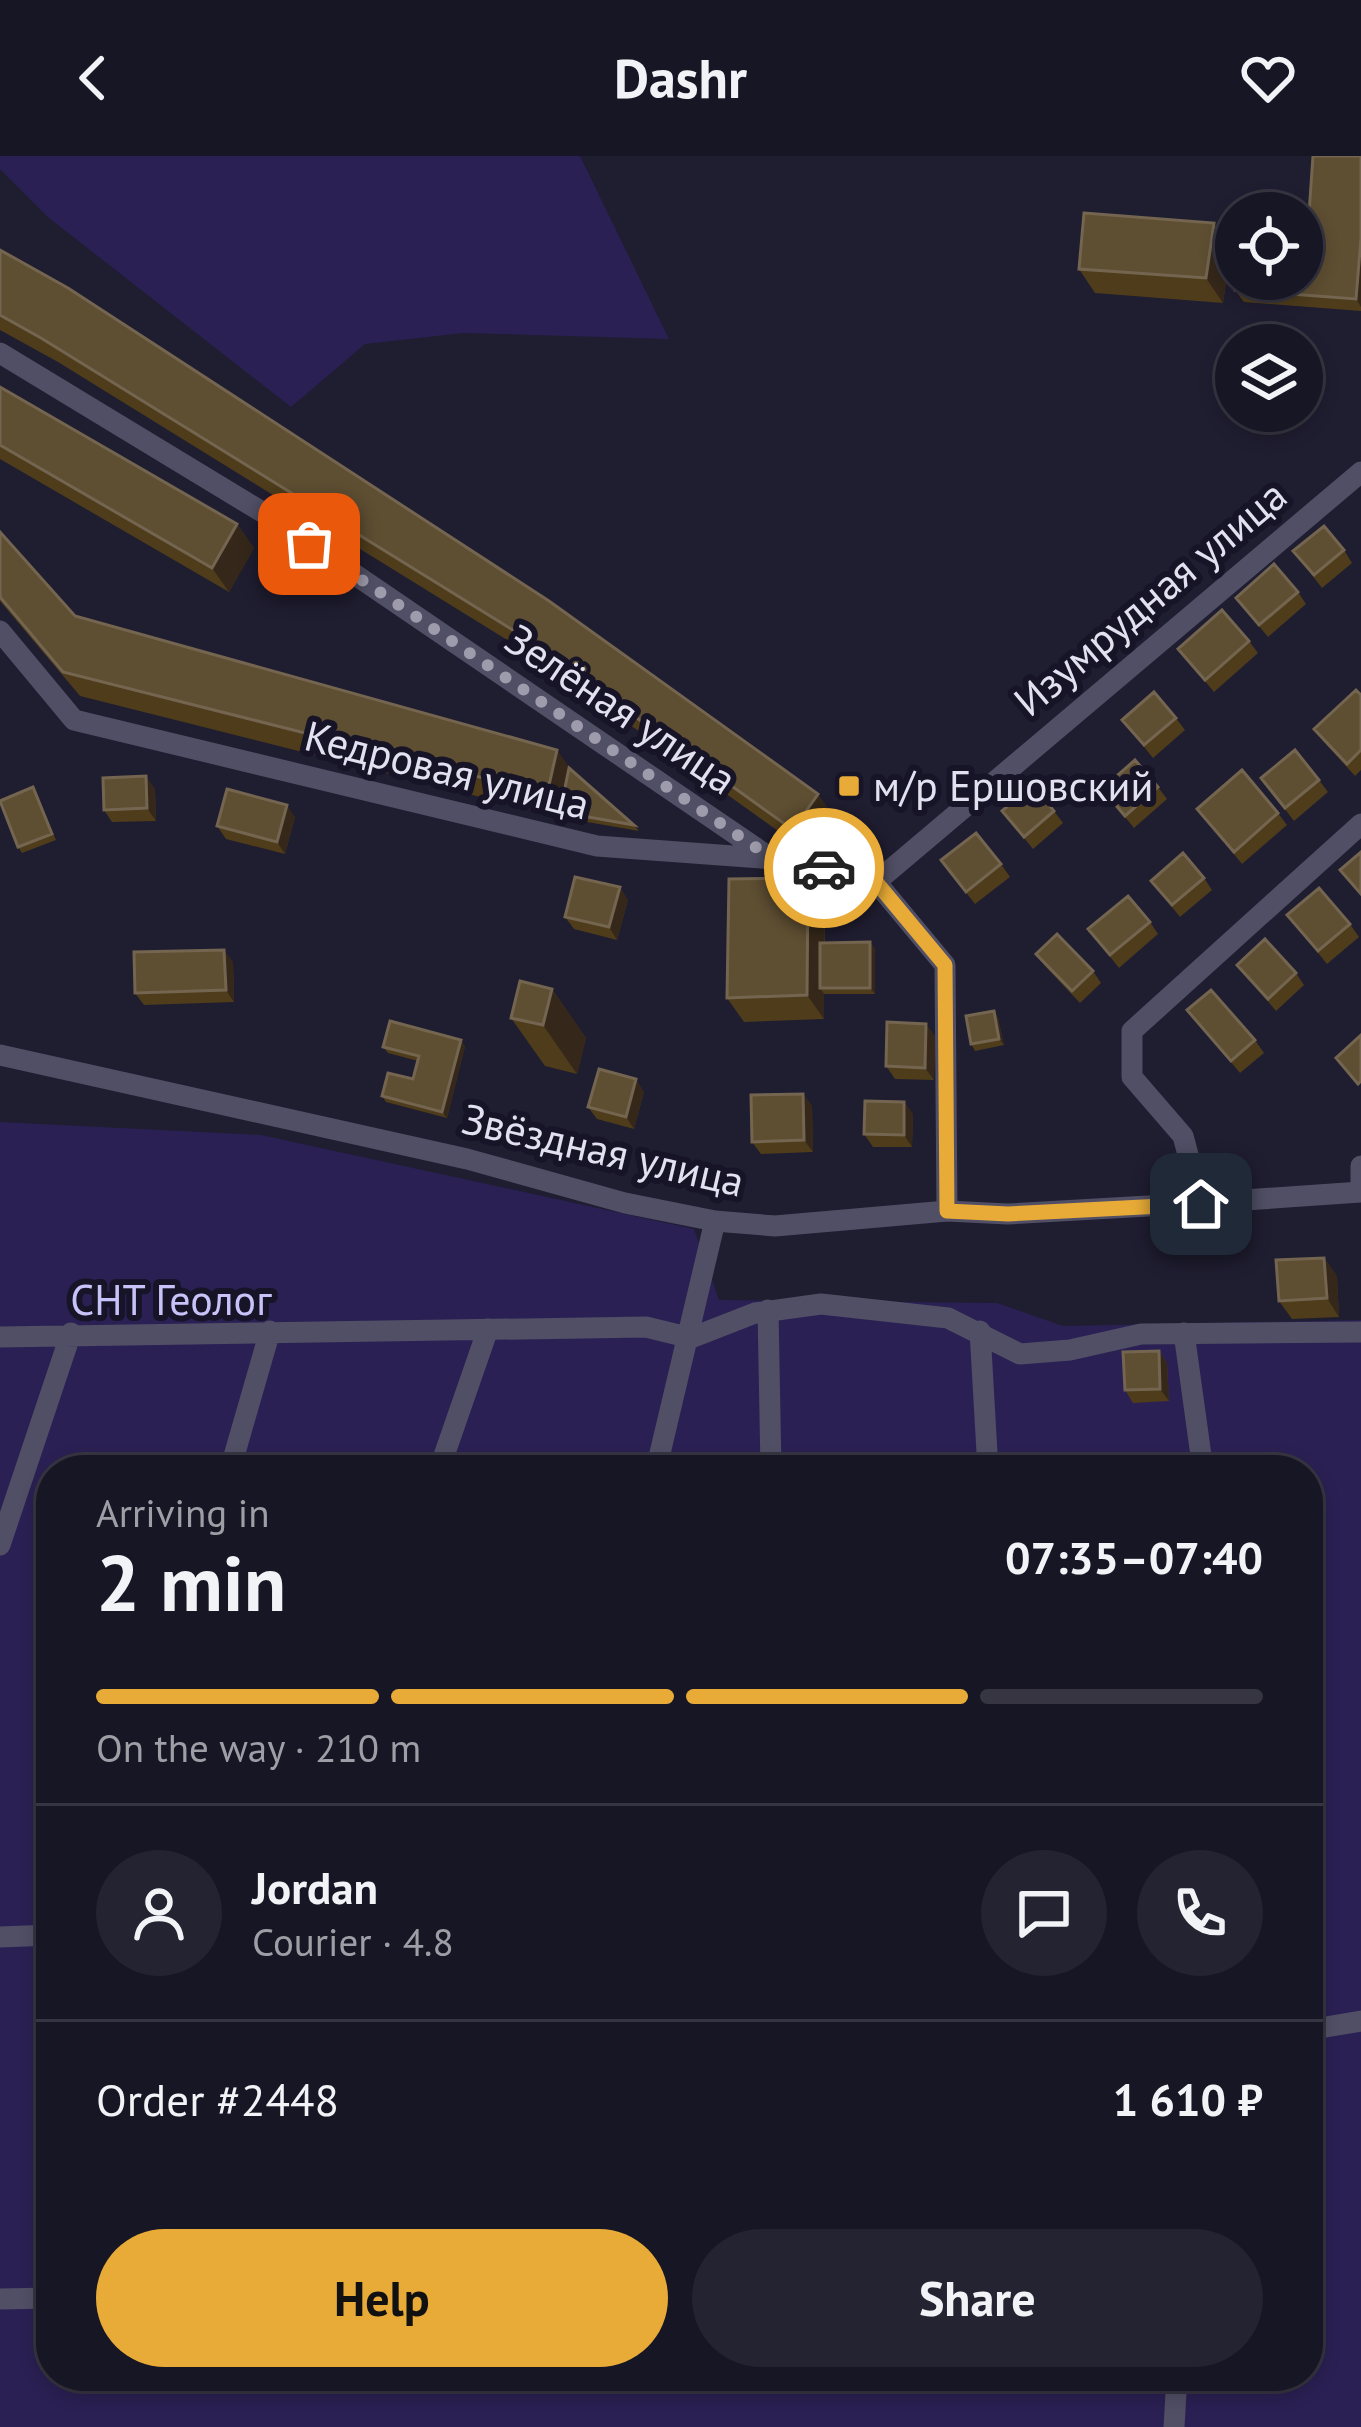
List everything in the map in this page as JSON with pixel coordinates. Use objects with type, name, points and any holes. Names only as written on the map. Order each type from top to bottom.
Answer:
[{"type":"street","name":"Зелёная улица","points":[[0,353],[272,518],[773,859]]},
{"type":"street","name":"Изумрудная улица","points":[[876,882],[1361,472]]},
{"type":"street","name":"Кедровая улица","points":[[0,631],[74,720],[597,846],[773,859],[845,869],[876,882]]},
{"type":"street","points":[[1201,1204],[1183,1136],[1132,1077],[1132,1031],[1361,824]]},
{"type":"street","points":[[876,882],[945,965],[947,1211]]},
{"type":"street","name":"Звёздная улица","points":[[0,1055],[467,1159],[625,1203],[715,1221],[775,1226],[947,1211],[1008,1214],[1361,1192]]},
{"type":"street","points":[[1361,1166],[1361,1192]]},
{"type":"street","points":[[660,1455],[715,1221]]},
{"type":"street","points":[[0,1337],[646,1327],[691,1338],[768,1310],[821,1304],[948,1318],[1020,1354],[1070,1350],[1141,1334],[1361,1332]]},
{"type":"street","points":[[768,1310],[771,1455]]},
{"type":"street","points":[[444,1455],[488,1329]]},
{"type":"street","points":[[980,1330],[987,1455]]},
{"type":"street","points":[[234,1455],[270,1331]]},
{"type":"street","points":[[0,1545],[71,1333]]},
{"type":"street","points":[[1184,1333],[1201,1455]]},
{"type":"street","points":[[0,1937],[36,1935]]},
{"type":"street","points":[[1323,2027],[1361,2021]]},
{"type":"street","points":[[0,2300],[36,2299]]},
{"type":"street","points":[[1174,2427],[1176,2391]]},
{"type":"green space","points":[[0,156],[580,156],[669,339],[463,333],[365,344],[291,407],[49,218],[0,169]]},
{"type":"green space","name":"СНТ Геолог","points":[[0,1122],[261,1135],[694,1229],[719,1300],[997,1303],[1063,1326],[1361,1320],[1361,2427],[0,2427]]},
{"type":"building","points":[[1313,156],[1361,156],[1356,299],[1323,297],[1323,192],[1311,192]]},
{"type":"building","points":[[1084,213],[1214,223],[1206,278],[1079,269]]},
{"type":"building","points":[[0,250],[68,288],[549,601],[818,794],[793,830],[524,637],[0,315]]},
{"type":"building","points":[[0,387],[237,524],[212,568],[0,445]]},
{"type":"building","points":[[1324,526],[1344,550],[1314,575],[1293,551]]},
{"type":"building","points":[[0,532],[75,616],[557,750],[547,794],[63,672],[0,597]]},
{"type":"building","points":[[1274,564],[1298,592],[1259,625],[1236,598]]},
{"type":"building","points":[[1222,610],[1249,641],[1205,680],[1178,649]]},
{"type":"building","points":[[1356,690],[1361,695],[1361,750],[1347,764],[1314,729]]},
{"type":"building","points":[[1154,692],[1176,718],[1144,745],[1122,720]]},
{"type":"building","points":[[1295,750],[1319,780],[1285,808],[1261,778]]},
{"type":"building","points":[[1135,760],[1158,787],[1125,816],[1102,789]]},
{"type":"building","points":[[569,768],[634,825],[560,812]]},
{"type":"building","points":[[1242,770],[1278,813],[1234,852],[1197,809]]},
{"type":"building","points":[[146,776],[147,808],[104,810],[103,778]]},
{"type":"building","points":[[1032,785],[1054,811],[1024,837],[1002,811]]},
{"type":"building","points":[[33,787],[52,834],[18,847],[0,801]]},
{"type":"building","points":[[227,789],[287,805],[277,842],[217,826]]},
{"type":"building","points":[[976,833],[1001,864],[966,892],[941,860]]},
{"type":"building","points":[[1361,852],[1361,894],[1340,870]]},
{"type":"building","points":[[1183,853],[1204,878],[1172,905],[1151,881]]},
{"type":"building","points":[[575,877],[620,887],[609,927],[565,917]]},
{"type":"building","points":[[808,878],[807,995],[727,998],[729,879]]},
{"type":"building","points":[[1319,888],[1350,924],[1318,951],[1287,915]]},
{"type":"building","points":[[1128,896],[1150,922],[1110,955],[1088,929]]},
{"type":"building","points":[[1057,934],[1093,971],[1072,991],[1036,954]]},
{"type":"building","points":[[1265,939],[1296,973],[1268,999],[1237,965]]},
{"type":"building","points":[[870,942],[870,988],[820,988],[820,943]]},
{"type":"building","points":[[224,950],[226,990],[135,993],[134,952]]},
{"type":"building","points":[[520,981],[552,989],[543,1025],[511,1018]]},
{"type":"building","points":[[1211,990],[1255,1040],[1231,1061],[1187,1010]]},
{"type":"building","points":[[994,1011],[999,1039],[971,1044],[966,1016]]},
{"type":"building","points":[[390,1021],[461,1040],[442,1112],[382,1096],[388,1073],[413,1079],[419,1056],[383,1047]]},
{"type":"building","points":[[887,1022],[926,1024],[925,1068],[886,1066]]},
{"type":"building","points":[[1361,1035],[1361,1081],[1358,1084],[1336,1058]]},
{"type":"building","points":[[599,1069],[636,1079],[626,1117],[588,1107]]},
{"type":"building","points":[[803,1094],[804,1140],[752,1142],[751,1095]]},
{"type":"building","points":[[865,1101],[904,1102],[904,1135],[864,1134]]},
{"type":"building","points":[[1324,1258],[1327,1298],[1279,1301],[1276,1260]]},
{"type":"building","points":[[1159,1351],[1160,1389],[1125,1390],[1123,1352]]},
{"type":"way so far","points":[[309,544],[773,859],[824,868]]},
{"type":"place","name":"м/р Ершовский","points":[[849,786]]},
{"type":"route","points":[[824,868],[845,869],[876,882],[945,965],[947,1211],[1008,1214],[1201,1204]]}]
